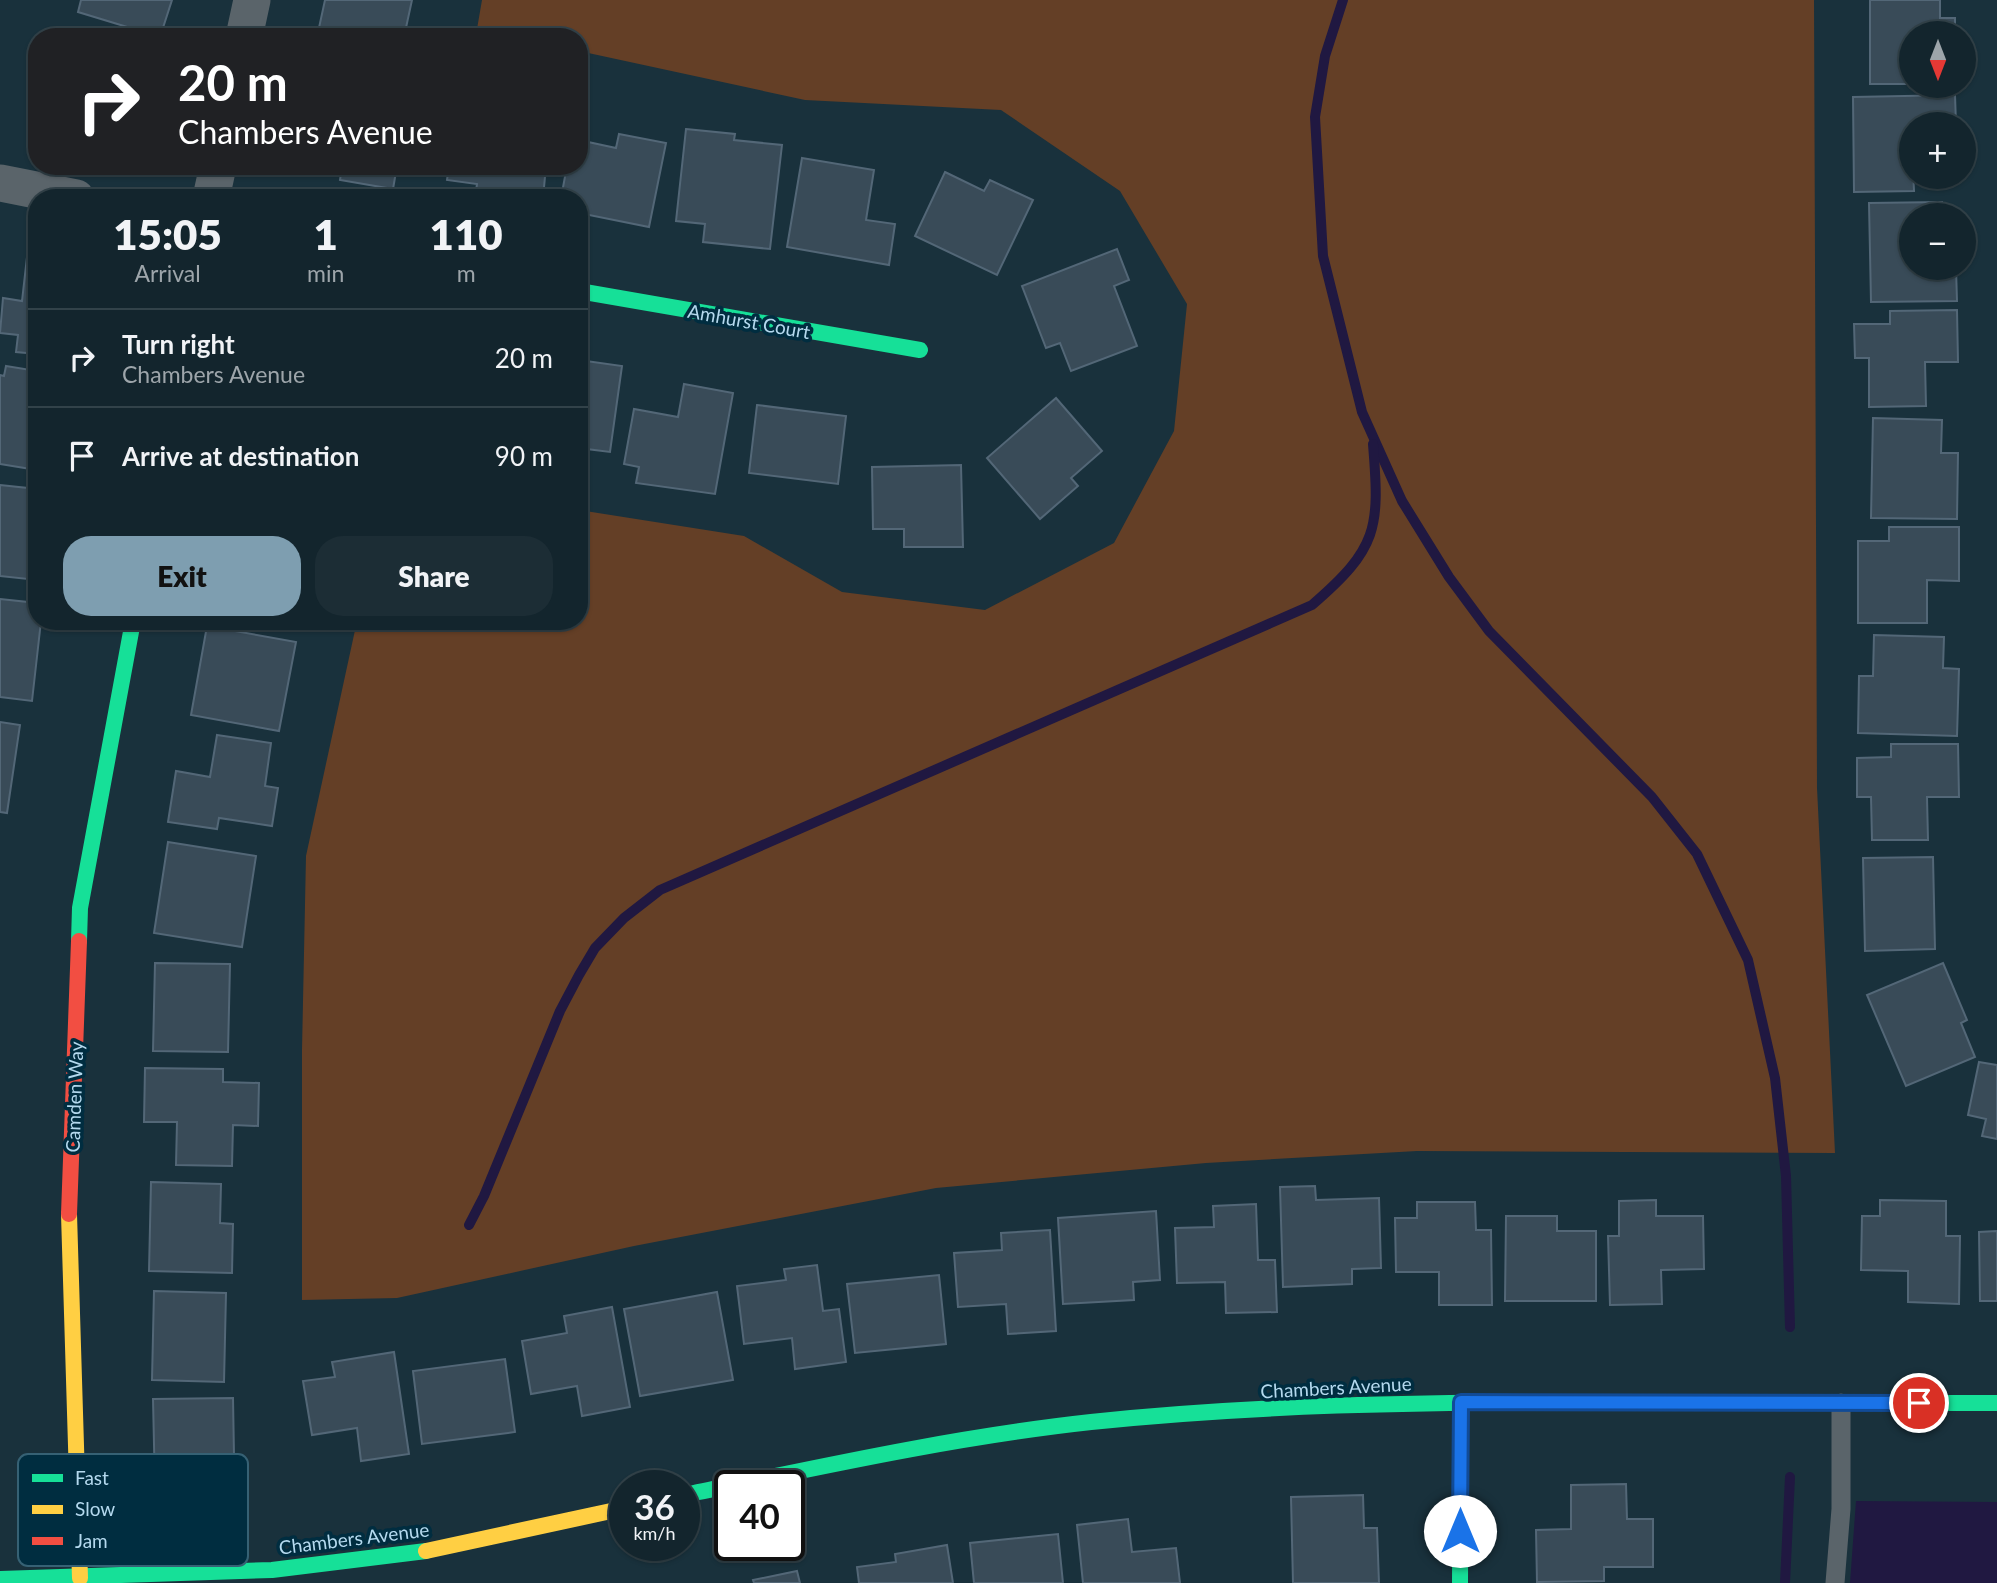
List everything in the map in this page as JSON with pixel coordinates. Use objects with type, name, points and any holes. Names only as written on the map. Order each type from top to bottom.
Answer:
[{"type":"street","points":[[246,28],[252,0]]},
{"type":"street","points":[[0,183],[30,189]]},
{"type":"street","name":"Amhurst Court","points":[[588,293],[919,350]]},
{"type":"street","name":"Camden Way","points":[[76,1454],[69,1216],[80,908],[131,630]]},
{"type":"street","points":[[1460,1583],[1461,1402]]},
{"type":"street","name":"Chambers Avenue","points":[[700,1492],[979,1439],[1146,1417],[1461,1402],[1997,1404]]},
{"type":"street","name":"Chambers Avenue","points":[[0,1578],[80,1578],[272,1570],[414,1552],[609,1511]]},
{"type":"street","name":"Camden Way","points":[[80,1566],[80,1578]]},
{"type":"lane","points":[[1835,1583],[1841,1509],[1841,1403]]},
{"type":"shaded area","points":[[482,0],[1814,0],[1817,788],[1835,1153],[1417,1151],[1206,1163],[936,1188],[634,1246],[397,1298],[302,1300],[302,1050],[306,856],[355,630],[588,630],[588,511],[744,536],[842,592],[985,610],[1114,543],[1174,431],[1187,304],[1120,191],[1001,110],[805,100],[588,53],[588,28],[477,28]]},
{"type":"shaded area","points":[[1856,1501],[1997,1502],[1997,1583],[1850,1583]]},
{"type":"building","points":[[81,0],[172,0],[163,28],[130,28],[78,12]]},
{"type":"building","points":[[325,0],[412,0],[406,28],[319,28]]},
{"type":"building","points":[[1870,0],[1940,0],[1940,18],[1955,18],[1955,21],[1899,21],[1899,84],[1870,84]]},
{"type":"building","points":[[1853,97],[1955,98],[1956,112],[1899,112],[1899,189],[1914,191],[1854,192]]},
{"type":"building","points":[[686,129],[735,134],[734,140],[782,145],[770,249],[703,242],[705,224],[676,221]]},
{"type":"building","points":[[619,134],[666,143],[649,227],[588,215],[588,189],[563,189],[565,175],[588,175],[588,142],[616,148]]},
{"type":"building","points":[[802,158],[874,170],[866,220],[895,224],[889,265],[787,247]]},
{"type":"building","points":[[945,172],[984,191],[990,180],[1033,200],[997,275],[915,236]]},
{"type":"building","points":[[341,175],[395,175],[393,189],[340,180]]},
{"type":"building","points":[[448,175],[545,175],[544,189],[476,189],[477,184],[447,180]]},
{"type":"building","points":[[1942,202],[1899,203],[1899,280],[1956,280],[1957,301],[1871,302],[1869,203]]},
{"type":"building","points":[[1117,249],[1129,280],[1114,286],[1137,346],[1071,371],[1060,343],[1046,348],[1022,286]]},
{"type":"building","points":[[28,257],[28,353],[16,352],[18,335],[0,333],[3,298],[22,301]]},
{"type":"building","points":[[1957,310],[1958,362],[1925,362],[1926,406],[1869,407],[1869,358],[1855,358],[1854,324],[1890,324],[1890,311]]},
{"type":"building","points":[[588,361],[622,366],[610,452],[588,449]]},
{"type":"building","points":[[6,366],[28,370],[28,469],[0,464],[0,375],[4,376]]},
{"type":"building","points":[[684,384],[733,393],[715,494],[636,483],[639,467],[624,464],[634,409],[678,417]]},
{"type":"building","points":[[1056,398],[1102,451],[1071,478],[1078,486],[1040,519],[987,458]]},
{"type":"building","points":[[757,405],[846,416],[838,484],[749,473]]},
{"type":"building","points":[[1873,418],[1942,420],[1941,453],[1958,453],[1957,519],[1871,518]]},
{"type":"building","points":[[961,465],[963,547],[904,547],[904,529],[873,529],[872,467]]},
{"type":"building","points":[[0,485],[28,488],[28,579],[0,576]]},
{"type":"building","points":[[1889,527],[1959,527],[1959,581],[1927,580],[1927,623],[1858,623],[1858,541],[1889,541]]},
{"type":"building","points":[[0,599],[28,602],[28,630],[40,630],[32,701],[0,697]]},
{"type":"building","points":[[206,630],[229,630],[296,642],[279,731],[191,715]]},
{"type":"building","points":[[1874,635],[1944,637],[1943,668],[1959,669],[1957,736],[1858,733],[1859,676],[1873,676]]},
{"type":"building","points":[[0,722],[20,725],[7,813],[0,812]]},
{"type":"building","points":[[217,735],[271,743],[265,786],[278,788],[272,826],[219,818],[217,829],[168,822],[176,771],[210,777]]},
{"type":"building","points":[[1891,744],[1958,744],[1959,797],[1927,797],[1928,840],[1872,840],[1871,797],[1857,797],[1857,758],[1891,757]]},
{"type":"building","points":[[168,842],[256,856],[242,947],[154,933]]},
{"type":"building","points":[[1933,857],[1935,949],[1865,951],[1863,858]]},
{"type":"building","points":[[155,963],[230,964],[228,1052],[153,1051]]},
{"type":"building","points":[[1943,963],[1967,1020],[1961,1023],[1975,1057],[1906,1086],[1867,995]]},
{"type":"building","points":[[1979,1062],[1997,1065],[1997,1139],[1982,1136],[1986,1119],[1968,1115]]},
{"type":"building","points":[[145,1068],[223,1069],[223,1082],[259,1083],[258,1126],[233,1125],[232,1166],[176,1165],[177,1122],[144,1122]]},
{"type":"building","points":[[151,1182],[221,1184],[220,1223],[233,1224],[232,1273],[149,1271]]},
{"type":"building","points":[[1315,1186],[1316,1200],[1379,1198],[1381,1268],[1352,1269],[1352,1284],[1283,1287],[1280,1187]]},
{"type":"building","points":[[1656,1200],[1656,1216],[1703,1216],[1704,1269],[1661,1270],[1662,1304],[1610,1305],[1608,1236],[1619,1236],[1619,1201]]},
{"type":"building","points":[[1880,1200],[1946,1201],[1946,1236],[1960,1236],[1959,1304],[1908,1302],[1908,1271],[1861,1270],[1862,1216],[1880,1216]]},
{"type":"building","points":[[1417,1202],[1475,1202],[1476,1230],[1491,1230],[1492,1305],[1439,1305],[1439,1272],[1396,1272],[1395,1218],[1417,1218]]},
{"type":"building","points":[[1256,1204],[1258,1260],[1275,1260],[1277,1312],[1226,1313],[1225,1282],[1177,1283],[1175,1228],[1214,1227],[1213,1206]]},
{"type":"building","points":[[1156,1211],[1160,1280],[1133,1282],[1134,1300],[1063,1304],[1058,1218]]},
{"type":"building","points":[[1506,1216],[1557,1216],[1557,1231],[1596,1231],[1596,1301],[1505,1301]]},
{"type":"building","points":[[1050,1230],[1056,1331],[1008,1334],[1006,1304],[958,1307],[954,1253],[1002,1250],[1001,1233]]},
{"type":"building","points":[[1997,1231],[1997,1301],[1980,1301],[1979,1232]]},
{"type":"building","points":[[817,1265],[823,1311],[839,1309],[846,1362],[795,1369],[792,1338],[744,1344],[737,1286],[786,1280],[784,1269]]},
{"type":"building","points":[[939,1275],[946,1344],[855,1353],[847,1284]]},
{"type":"building","points":[[154,1291],[226,1293],[224,1382],[152,1380]]},
{"type":"building","points":[[717,1292],[733,1380],[640,1396],[624,1309]]},
{"type":"building","points":[[612,1307],[630,1407],[582,1416],[577,1386],[531,1394],[522,1341],[567,1333],[564,1316]]},
{"type":"building","points":[[394,1352],[409,1454],[361,1461],[357,1428],[312,1435],[303,1381],[335,1377],[332,1362]]},
{"type":"building","points":[[505,1359],[515,1432],[422,1444],[413,1371]]},
{"type":"building","points":[[233,1398],[234,1454],[154,1454],[153,1399]]},
{"type":"building","points":[[1626,1484],[1627,1519],[1653,1519],[1653,1567],[1604,1567],[1604,1581],[1537,1582],[1536,1530],[1571,1529],[1571,1485]]},
{"type":"building","points":[[1363,1495],[1364,1528],[1377,1528],[1379,1583],[1293,1583],[1291,1497]]},
{"type":"building","points":[[1128,1519],[1132,1552],[1176,1548],[1180,1583],[1083,1583],[1077,1525]]},
{"type":"building","points":[[1058,1534],[1063,1583],[974,1583],[970,1543]]},
{"type":"building","points":[[947,1545],[953,1583],[859,1583],[857,1567],[896,1562],[895,1554]]},
{"type":"building","points":[[797,1571],[800,1583],[754,1583],[753,1580]]},
{"type":"waterway","points":[[1343,0],[1325,56],[1315,117],[1323,256],[1362,412],[1402,501],[1449,577],[1489,631],[1652,797],[1697,854],[1748,960],[1775,1078],[1786,1176],[1790,1327]]},
{"type":"waterway","points":[[469,1225],[484,1196],[560,1011],[595,948],[624,918],[660,890],[1312,605],[1350,568],[1370,535],[1376,497],[1373,444]]},
{"type":"waterway","points":[[1785,1583],[1790,1477]]},
{"type":"traffic: fast","points":[[588,293],[920,350]]},
{"type":"traffic: fast","points":[[79,941],[80,908],[131,630]]},
{"type":"traffic: fast","points":[[1460,1583],[1461,1402]]},
{"type":"traffic: fast","points":[[700,1492],[938,1444],[1091,1422],[1337,1406],[1584,1402]]},
{"type":"traffic: fast","points":[[1903,1403],[1997,1403]]},
{"type":"traffic: fast","points":[[0,1579],[272,1570],[426,1551]]},
{"type":"traffic: slow","points":[[69,1214],[76,1454]]},
{"type":"traffic: slow","points":[[1584,1402],[1903,1403]]},
{"type":"traffic: slow","points":[[426,1551],[609,1511]]},
{"type":"traffic: slow","points":[[80,1566],[80,1578]]},
{"type":"traffic: jam","points":[[69,1214],[79,941]]},
{"type":"route","points":[[1460,1531],[1461,1402],[1919,1403]]}]
